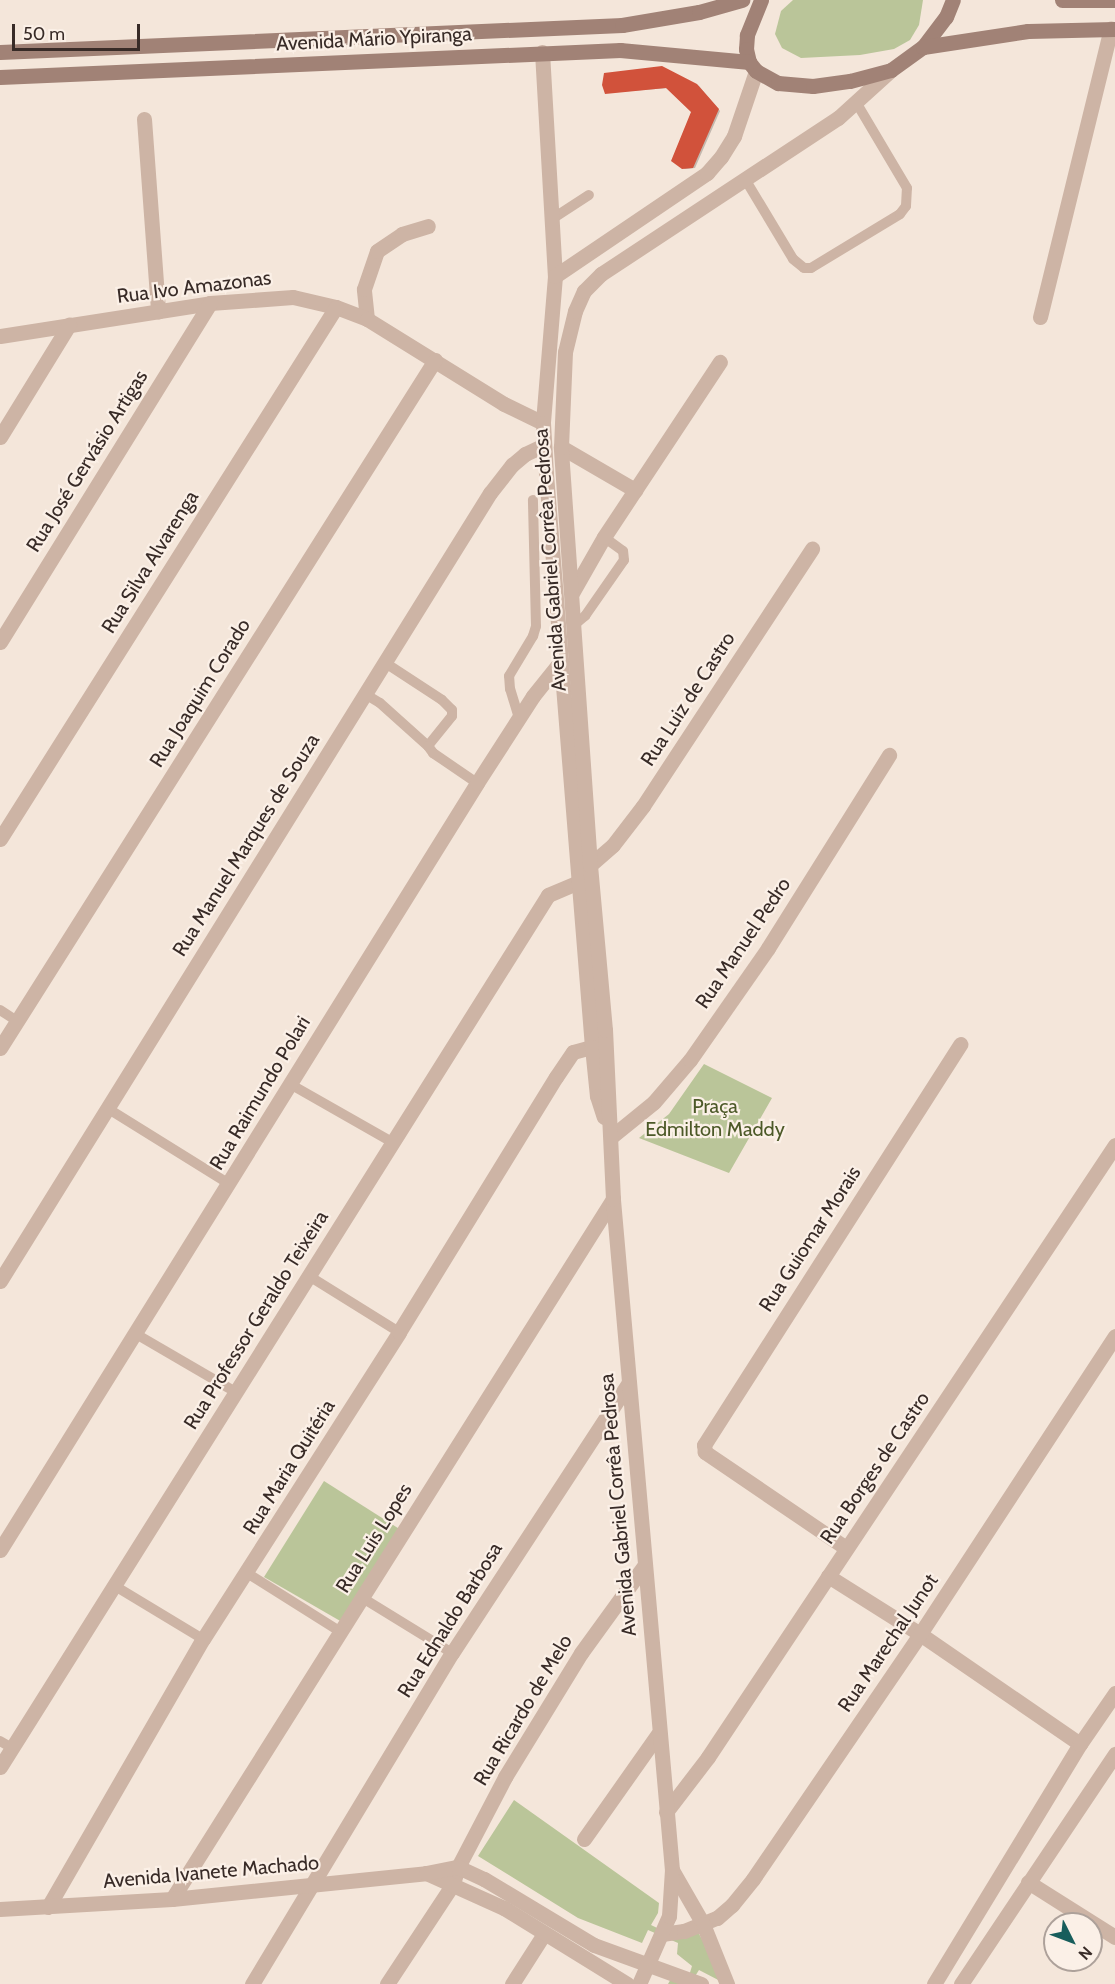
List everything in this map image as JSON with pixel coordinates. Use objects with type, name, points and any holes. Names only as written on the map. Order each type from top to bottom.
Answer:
[{"type":"main road","name":"Avenida Mário Ypiranga","points":[[0,52],[622,25],[699,12],[742,0]]},
{"type":"main road","points":[[752,67],[746,49],[747,35],[761,0]]},
{"type":"main road","points":[[891,70],[923,47],[946,17],[953,0]]},
{"type":"main road","points":[[1062,0],[1115,0]]},
{"type":"main road","points":[[923,47],[1028,31],[1113,29]]},
{"type":"main road","name":"Avenida Mário Ypiranga","points":[[0,78],[620,50],[752,67],[778,83],[813,86],[850,81],[891,70]]},
{"type":"street","points":[[1040,317],[1113,29]]},
{"type":"street","name":"Avenida Gabriel Corrêa Pedrosa","points":[[542,52],[555,276],[543,423],[544,446],[591,1047],[597,1096],[611,1137]]},
{"type":"street","points":[[555,276],[707,173],[721,157],[734,136],[752,67]]},
{"type":"street","name":"Avenida Gabriel Corrêa Pedrosa","points":[[639,1984],[669,1916],[672,1870],[658,1734],[613,1199],[611,1137],[561,447],[565,352],[575,311],[584,291],[601,274],[838,118],[891,70]]},
{"type":"street","points":[[144,119],[158,311]]},
{"type":"street","points":[[367,319],[364,289],[377,251],[402,234],[428,226]]},
{"type":"street","name":"Rua Ivo Amazonas","points":[[0,336],[210,303],[293,297],[367,319],[504,404],[543,423]]},
{"type":"street","name":"Rua José Gervásio Artigas","points":[[0,642],[210,303]]},
{"type":"street","name":"Rua Silva Alvarenga","points":[[0,839],[336,308]]},
{"type":"street","points":[[0,437],[69,325]]},
{"type":"street","name":"Rua Joaquim Corado","points":[[0,1048],[435,360]]},
{"type":"street","points":[[572,593],[604,537],[720,362]]},
{"type":"street","name":"Rua Manuel Marques de Souza","points":[[0,1281],[490,493],[512,465],[525,454],[544,446]]},
{"type":"street","points":[[561,447],[635,490]]},
{"type":"street","name":"Rua Luiz de Castro","points":[[590,865],[613,845],[643,806],[812,549]]},
{"type":"street","name":"Rua Raimundo Polari","points":[[0,1550],[477,783],[519,718],[561,661]]},
{"type":"street","name":"Rua Manuel Pedro","points":[[611,1137],[654,1102],[690,1060],[768,948],[889,755]]},
{"type":"street","name":"Rua Professor Geraldo Teixeira","points":[[0,1767],[6,1744],[115,1586],[234,1391],[309,1276],[548,895],[578,882]]},
{"type":"street","name":"Rua Guiomar Morais","points":[[846,1548],[705,1452],[707,1438],[960,1044]]},
{"type":"street","name":"Rua Maria Quitéria","points":[[48,1908],[203,1639],[399,1332],[573,1052],[591,1047]]},
{"type":"street","name":"Rua Borges de Castro","points":[[666,1812],[708,1758],[1115,1145]]},
{"type":"street","name":"Rua Luis Lopes","points":[[171,1899],[613,1199]]},
{"type":"street","name":"Rua Marechal Junot","points":[[662,1934],[684,1931],[717,1918],[732,1905],[753,1879],[920,1634],[1115,1336]]},
{"type":"street","name":"Rua Ednaldo Barbosa","points":[[252,1984],[452,1653],[629,1383]]},
{"type":"street","name":"Rua Ricardo de Melo","points":[[387,1984],[453,1884],[458,1867],[505,1777],[580,1653],[644,1566]]},
{"type":"street","points":[[828,1576],[920,1634],[1080,1744]]},
{"type":"street","points":[[933,1984],[1080,1744],[1115,1693]]},
{"type":"street","points":[[584,1839],[658,1734]]},
{"type":"street","points":[[961,1984],[1115,1754]]},
{"type":"street","points":[[458,1867],[484,1879],[572,1934],[701,1984]]},
{"type":"street","name":"Avenida Ivanete Machado","points":[[0,1909],[48,1908],[171,1899],[426,1873],[458,1867]]},
{"type":"street","name":"Avenida Gabriel Corrêa Pedrosa","points":[[672,1870],[703,1924],[727,1984]]},
{"type":"street","name":"Avenida Ivanete Machado","points":[[426,1873],[504,1908],[627,1984]]},
{"type":"street","points":[[1028,1882],[1115,1937]]},
{"type":"street","points":[[512,1984],[544,1934]]},
{"type":"lane","points":[[745,179],[793,259],[804,268],[811,268],[900,214],[906,206],[907,188],[856,102]]},
{"type":"lane","points":[[552,219],[590,195]]},
{"type":"lane","points":[[519,718],[510,689],[509,676],[533,636],[536,626],[532,500]]},
{"type":"lane","points":[[573,626],[585,616],[624,560],[622,551],[604,537]]},
{"type":"lane","points":[[384,662],[442,700],[452,710],[452,717],[428,746]]},
{"type":"lane","points":[[365,694],[380,703],[433,753],[477,783]]},
{"type":"lane","points":[[0,1010],[17,1021]]},
{"type":"lane","points":[[290,1084],[392,1142]]},
{"type":"lane","points":[[107,1108],[229,1184]]},
{"type":"lane","points":[[309,1276],[399,1332]]},
{"type":"lane","points":[[136,1334],[234,1391]]},
{"type":"lane","points":[[247,1573],[339,1631]]},
{"type":"lane","points":[[115,1586],[203,1639]]},
{"type":"lane","points":[[362,1597],[452,1653]]},
{"type":"green space","points":[[793,0],[923,0],[919,25],[910,40],[894,49],[860,55],[801,58],[782,48],[775,34],[781,11]]},
{"type":"green space","name":"Praça Edmilton Maddy","points":[[704,1064],[772,1098],[729,1173],[639,1138],[669,1114]]},
{"type":"green space","points":[[324,1481],[401,1530],[342,1622],[264,1577]]},
{"type":"green space","points":[[514,1800],[659,1903],[658,1913],[651,1925],[680,1939],[698,1932],[726,1984],[699,1970],[692,1981],[696,1984],[668,1984],[673,1975],[688,1979],[692,1966],[677,1954],[678,1943],[648,1930],[642,1943],[578,1918],[478,1856]]},
{"type":"building","points":[[662,66],[697,84],[719,109],[693,168],[682,169],[671,161],[691,112],[666,88],[605,94],[602,85],[604,73]]}]
